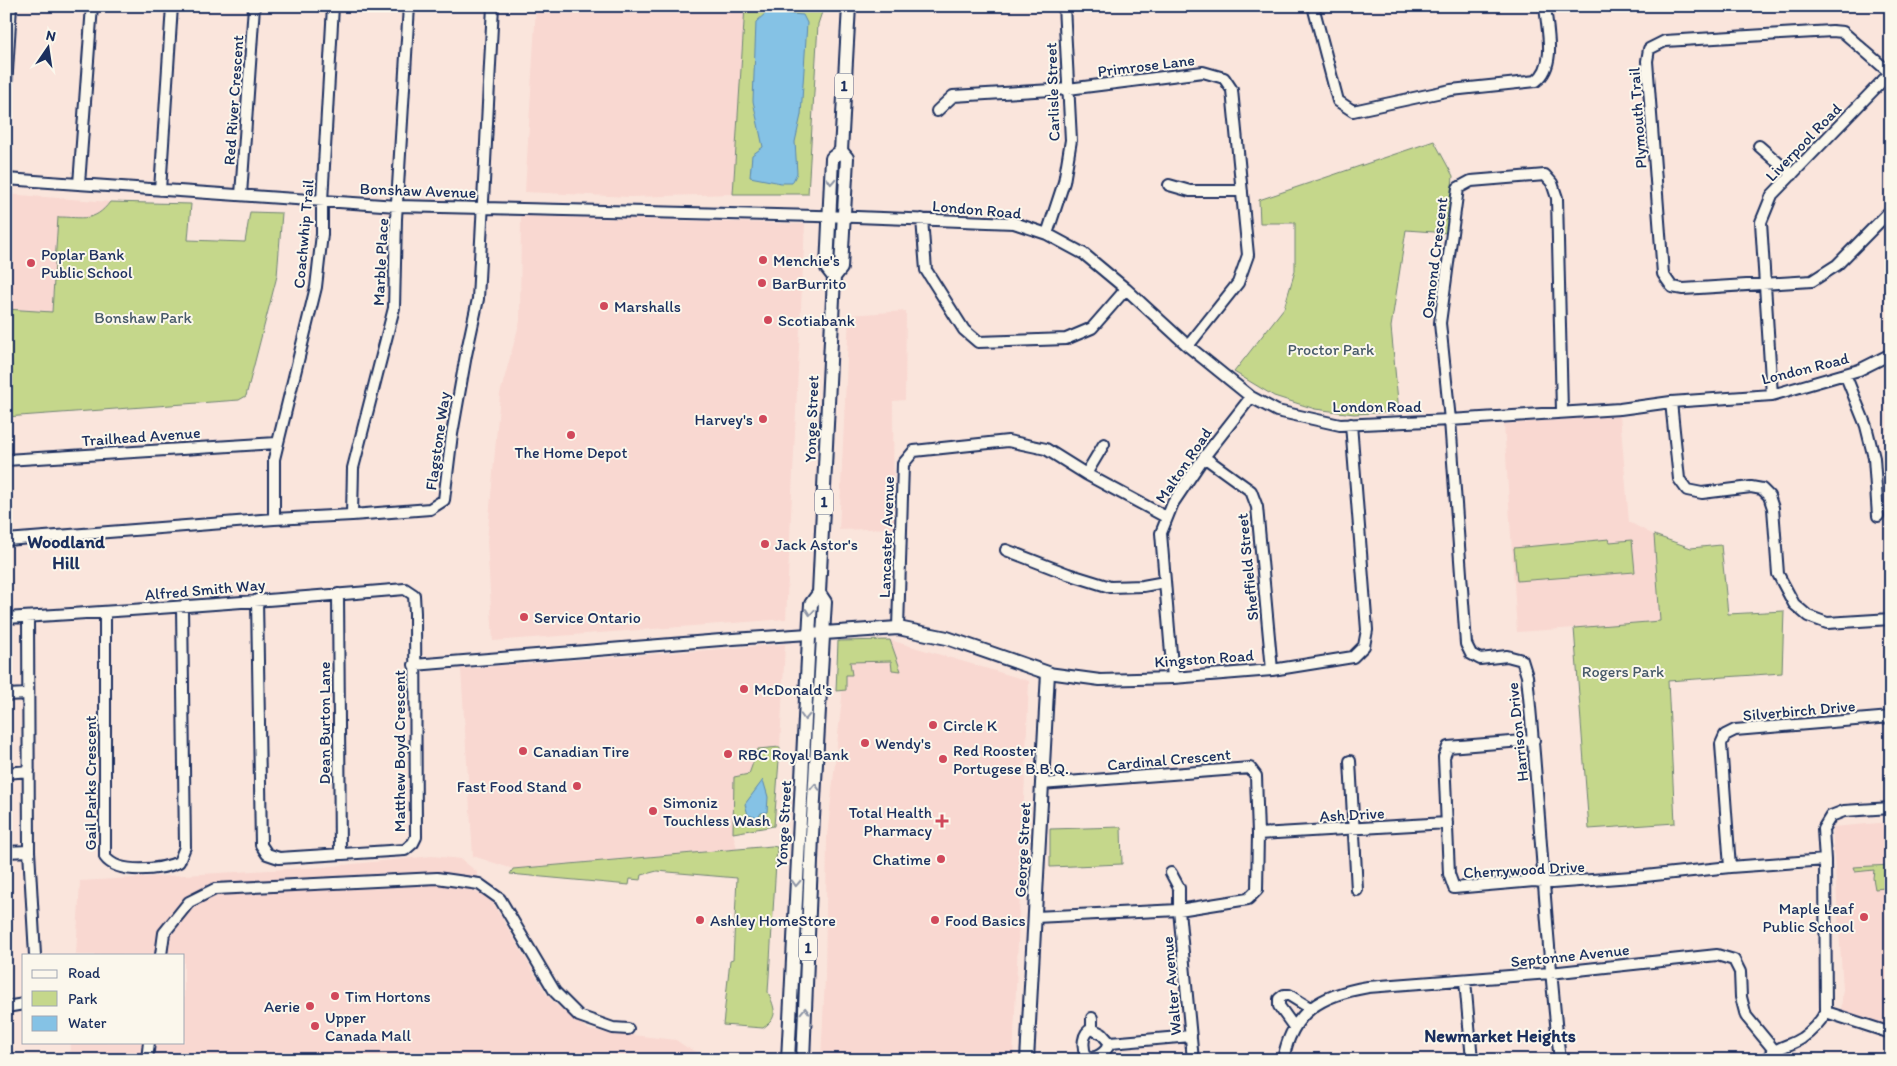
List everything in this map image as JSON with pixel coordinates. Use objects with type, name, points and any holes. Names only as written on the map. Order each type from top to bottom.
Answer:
[{"type":"main road","name":"Yonge Street","points":[[788,1060],[811,604],[819,593],[834,277],[841,268],[847,158],[841,151],[849,6]]},
{"type":"main road","name":"Yonge Street","points":[[834,277],[827,268],[832,158],[841,151]]},
{"type":"main road","name":"Yonge Street","points":[[804,1060],[812,836],[825,602],[819,593]]},
{"type":"main road","name":"Kingston Road","points":[[824,633],[898,628],[947,638],[1048,673]]},
{"type":"main road","name":"George Street","points":[[1027,1060],[1048,673]]},
{"type":"street","points":[[6,88],[11,6]]},
{"type":"street","points":[[80,184],[92,6]]},
{"type":"street","points":[[160,190],[172,6]]},
{"type":"street","name":"Red River Crescent","points":[[241,195],[254,6]]},
{"type":"street","name":"Coachwhip Trail","points":[[274,519],[274,459],[316,286],[322,234],[322,201],[333,6]]},
{"type":"street","name":"Marble Place","points":[[352,515],[353,468],[394,308],[397,206],[409,6]]},
{"type":"street","name":"Flagstone Way","points":[[6,540],[430,509],[444,500],[457,405],[478,299],[493,6]]},
{"type":"street","name":"Carlisle Street","points":[[1047,234],[1064,182],[1071,140],[1064,6]]},
{"type":"street","points":[[1313,6],[1338,101],[1354,111],[1451,90],[1536,81],[1544,75],[1549,58],[1545,6]]},
{"type":"street","name":"Plymouth Trail","points":[[1765,283],[1683,288],[1672,287],[1663,274],[1647,61],[1649,49],[1665,41],[1832,31],[1843,32],[1890,73]]},
{"type":"street","name":"Primrose Lane","points":[[937,111],[953,96],[1068,89],[1203,72],[1224,78],[1232,90],[1248,255],[1238,283],[1188,346]]},
{"type":"street","name":"Liverpool Road","points":[[1772,395],[1761,222],[1772,195],[1890,73]]},
{"type":"street","points":[[1760,146],[1792,175]]},
{"type":"street","name":"Osmond Crescent","points":[[1450,420],[1440,323],[1458,188],[1471,181],[1545,176],[1552,183],[1557,198],[1562,411]]},
{"type":"street","name":"Bonshaw Avenue","points":[[6,179],[397,206],[829,216]]},
{"type":"street","points":[[1169,185],[1190,191],[1242,191]]},
{"type":"street","points":[[1765,283],[1812,281],[1837,265],[1891,210]]},
{"type":"street","name":"London Road","points":[[829,216],[1014,224],[1047,234],[1084,254],[1126,289],[1188,346],[1251,397],[1277,410],[1340,425],[1620,409],[1671,402],[1772,395],[1859,370],[1891,354]]},
{"type":"street","points":[[922,219],[926,270],[964,330],[978,342],[1066,340],[1092,328],[1126,289]]},
{"type":"street","points":[[1845,374],[1866,426],[1874,458],[1878,516]]},
{"type":"street","name":"Malton Road","points":[[1173,678],[1161,533],[1173,503],[1204,457],[1251,397]]},
{"type":"street","points":[[1671,402],[1679,478],[1687,490],[1702,494],[1751,487],[1762,489],[1769,496],[1773,508],[1778,574],[1794,604],[1808,616],[1827,622],[1891,619]]},
{"type":"street","name":"Harrison Drive","points":[[1450,420],[1466,644],[1470,654],[1480,659],[1508,656],[1522,660],[1527,676],[1534,740],[1550,974],[1560,1060]]},
{"type":"street","name":"Kingston Road","points":[[1048,673],[1100,680],[1173,678],[1272,670],[1353,657],[1364,646],[1367,630],[1351,424]]},
{"type":"street","name":"Lancaster Avenue","points":[[898,628],[903,464],[914,451],[1008,441],[1046,450],[1166,517]]},
{"type":"street","name":"Trailhead Avenue","points":[[6,460],[277,443]]},
{"type":"street","points":[[1086,474],[1104,444]]},
{"type":"street","name":"Sheffield Street","points":[[1204,457],[1251,491],[1257,507],[1272,670]]},
{"type":"street","points":[[1006,550],[1068,574],[1110,587],[1143,586],[1165,582]]},
{"type":"street","name":"Alfred Smith Way","points":[[6,618],[182,607],[406,589]]},
{"type":"street","name":"Matthew Boyd Crescent","points":[[257,600],[261,845],[267,854],[279,858],[340,852],[405,850],[413,843],[416,837],[414,595],[406,589]]},
{"type":"street","name":"Dean Burton Lane","points":[[338,594],[340,852]]},
{"type":"street","name":"Gail Parks Crescent","points":[[105,612],[105,857],[108,862],[122,869],[168,867],[179,862],[185,847],[182,607]]},
{"type":"street","points":[[28,616],[29,852],[35,954]]},
{"type":"street","points":[[414,665],[824,633]]},
{"type":"street","points":[[6,696],[28,694]]},
{"type":"street","name":"Silverbirch Drive","points":[[1730,867],[1721,744],[1725,735],[1735,730],[1891,717]]},
{"type":"street","name":"Cherrywood Drive","points":[[1534,740],[1448,747],[1444,757],[1449,874],[1454,888],[1645,876],[1825,860]]},
{"type":"street","points":[[1350,761],[1357,890]]},
{"type":"street","name":"Cardinal Crescent","points":[[1036,918],[1179,910],[1248,899],[1257,890],[1256,776],[1250,768],[1041,784]]},
{"type":"street","points":[[6,773],[29,771]]},
{"type":"street","points":[[1765,1060],[1774,1050],[1802,1038],[1820,1022],[1826,1012],[1823,828],[1831,816],[1844,811],[1891,808]]},
{"type":"street","name":"Ash Drive","points":[[1258,834],[1447,823]]},
{"type":"street","points":[[6,852],[29,852]]},
{"type":"street","name":"Walter Avenue","points":[[1171,873],[1179,888],[1179,910],[1193,1060]]},
{"type":"street","points":[[161,954],[164,934],[189,902],[215,889],[437,878],[479,884],[500,899],[555,992],[579,1016],[613,1028],[628,1029]]},
{"type":"street","name":"Septonne Avenue","points":[[1283,1060],[1285,1046],[1294,1027],[1310,1008],[1325,999],[1348,990],[1550,974],[1717,955],[1734,960],[1740,972],[1741,997],[1746,1016],[1774,1050]]},
{"type":"street","points":[[1465,980],[1472,1060]]},
{"type":"street","points":[[1294,1027],[1279,1006],[1279,999],[1284,995],[1289,995],[1310,1008]]},
{"type":"street","points":[[6,1007],[22,1004]]},
{"type":"street","points":[[1826,1012],[1891,1033]]},
{"type":"street","points":[[1092,1024],[1110,1043],[1096,1057],[1090,1058],[1086,1056],[1084,1051],[1084,1035],[1092,1024]]},
{"type":"street","points":[[1110,1043],[1191,1036]]},
{"type":"street","points":[[147,1060],[149,1044]]},
{"type":"shaded area","points":[[536,6],[745,6],[733,194],[630,197],[525,192]]},
{"type":"shaded area","name":"Poplar Bank Public School","points":[[6,194],[110,202],[95,217],[58,217],[52,313],[6,309]]},
{"type":"shaded area","points":[[521,216],[805,224],[786,619],[493,641],[487,541],[500,394],[520,321]]},
{"type":"shaded area","points":[[906,311],[905,400],[893,401],[894,528],[839,530],[849,315]]},
{"type":"shaded area","points":[[1620,415],[1629,522],[1654,535],[1660,622],[1517,632],[1504,424]]},
{"type":"shaded area","points":[[890,640],[1029,681],[1013,1060],[821,1060],[825,978],[827,837],[842,698],[838,641]]},
{"type":"shaded area","points":[[785,644],[780,747],[758,749],[733,833],[737,849],[513,869],[473,856],[461,669]]},
{"type":"shaded area","name":"Maple Leaf Public School","points":[[1891,822],[1891,1026],[1841,1010],[1843,989],[1832,827]]},
{"type":"shaded area","points":[[432,856],[461,859],[477,872],[475,892],[485,896],[493,903],[547,995],[556,1005],[589,1030],[676,1040],[702,1054],[752,1060],[70,1060],[71,1044],[185,1044],[185,954],[76,954],[80,881],[323,867]]},
{"type":"green space","points":[[745,6],[824,6],[818,24],[808,194],[733,194]]},
{"type":"green space","name":"Proctor Park","points":[[1434,141],[1453,176],[1448,233],[1406,230],[1391,327],[1399,412],[1354,414],[1315,409],[1274,396],[1234,372],[1284,308],[1295,271],[1295,223],[1260,223],[1259,200]]},
{"type":"green space","name":"Bonshaw Park","points":[[110,202],[191,204],[188,240],[245,242],[250,212],[282,213],[277,276],[246,396],[239,400],[6,417],[6,309],[52,312],[58,217],[81,218],[93,216],[104,209]]},
{"type":"green space","name":"Rogers Park","points":[[1654,535],[1691,548],[1721,545],[1728,614],[1784,611],[1782,673],[1668,681],[1675,823],[1589,829],[1574,628],[1660,621]]},
{"type":"green space","points":[[1609,539],[1610,542],[1632,540],[1635,572],[1517,581],[1514,548]]},
{"type":"green space","points":[[890,640],[901,671],[892,670],[891,661],[850,662],[852,675],[846,675],[846,690],[836,691],[838,641]]},
{"type":"green space","points":[[780,747],[774,826],[733,833],[734,777],[749,774],[758,749]]},
{"type":"green space","points":[[1121,827],[1122,864],[1050,867],[1050,829]]},
{"type":"green space","points":[[777,847],[768,992],[774,1012],[772,1020],[763,1028],[723,1025],[730,960],[733,959],[737,878],[657,871],[642,875],[641,880],[630,879],[629,885],[510,874],[513,869]]},
{"type":"green space","points":[[1891,865],[1891,892],[1886,891],[1885,888],[1875,889],[1874,870],[1855,872],[1853,867]]},
{"type":"water","points":[[767,12],[803,15],[807,23],[801,115],[795,142],[797,173],[792,183],[781,183],[750,177],[752,155],[763,147],[753,101],[756,22]]},
{"type":"water","points":[[763,780],[768,797],[767,812],[761,813],[758,818],[748,815],[745,804]]},
{"type":"place","name":"Menchie's","points":[[763,260]]},
{"type":"place","name":"Poplar Bank Public School","points":[[31,263]]},
{"type":"place","name":"BarBurrito","points":[[762,283]]},
{"type":"place","name":"Marshalls","points":[[604,306]]},
{"type":"place","name":"Scotiabank","points":[[768,320]]},
{"type":"place","name":"Harvey's","points":[[763,419]]},
{"type":"place","name":"The Home Depot","points":[[571,435]]},
{"type":"place","name":"Jack Astor's","points":[[765,544]]},
{"type":"place","name":"Service Ontario","points":[[524,617]]},
{"type":"place","name":"McDonald's","points":[[744,689]]},
{"type":"place","name":"Circle K","points":[[933,725]]},
{"type":"place","name":"Wendy's","points":[[865,743]]},
{"type":"place","name":"Canadian Tire","points":[[523,751]]},
{"type":"place","name":"RBC Royal Bank","points":[[728,754]]},
{"type":"place","name":"Red Rooster Portugese B.B.Q.","points":[[943,759]]},
{"type":"place","name":"Fast Food Stand","points":[[577,786]]},
{"type":"place","name":"Simoniz Touchless Wash","points":[[653,811]]},
{"type":"place","name":"Total Health Pharmacy","points":[[942,821]]},
{"type":"place","name":"Chatime","points":[[941,859]]},
{"type":"place","name":"Maple Leaf Public School","points":[[1864,917]]},
{"type":"place","name":"Ashley HomeStore","points":[[700,920]]},
{"type":"place","name":"Food Basics","points":[[935,920]]},
{"type":"place","name":"Tim Hortons","points":[[335,996]]},
{"type":"place","name":"Aerie","points":[[310,1006]]},
{"type":"place","name":"Upper Canada Mall","points":[[315,1026]]},
{"type":"district","name":"Woodland Hill","points":[[66,552]]},
{"type":"district","name":"Newmarket Heights","points":[[1500,1036]]}]
